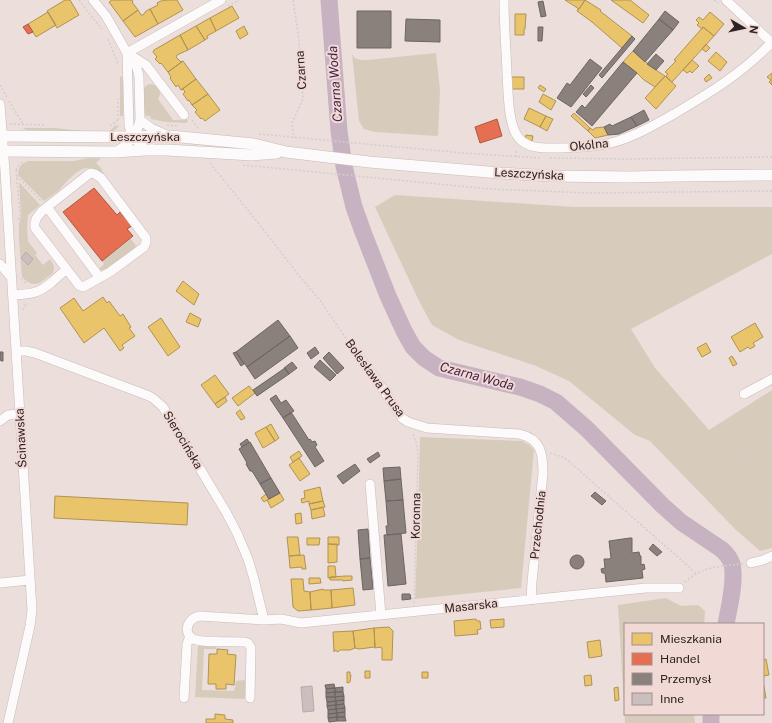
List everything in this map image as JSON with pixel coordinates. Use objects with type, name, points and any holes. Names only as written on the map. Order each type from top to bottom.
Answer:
[{"type":"main road","name":"Leszczyńska","points":[[1,136],[170,136],[254,144],[286,152],[369,162],[468,171],[551,176],[628,177],[772,175]]},
{"type":"main road","name":"Leszczyńska","points":[[2,151],[116,152],[155,150],[252,155],[286,152]]},
{"type":"street","points":[[93,0],[106,16],[127,53],[135,62],[137,67],[140,120],[134,137],[116,152]]},
{"type":"street","name":"Okólna","points":[[504,0],[511,119],[518,138],[524,144],[536,147],[570,148],[591,146],[610,143],[632,136],[669,117],[719,87],[745,68],[772,43]]},
{"type":"street","points":[[726,0],[772,43]]},
{"type":"street","points":[[127,53],[223,4]]},
{"type":"street","points":[[127,53],[146,65],[187,116]]},
{"type":"street","points":[[127,53],[129,126],[134,137],[143,146],[155,150]]},
{"type":"street","points":[[139,89],[147,80],[153,79],[158,81]]},
{"type":"street","name":"Ścinawska","points":[[0,104],[2,151],[13,222],[16,276],[13,295],[32,610],[31,621],[8,723]]},
{"type":"street","points":[[112,137],[122,130],[128,120]]},
{"type":"street","points":[[140,120],[151,128],[170,136]]},
{"type":"street","points":[[88,174],[95,174],[101,178],[146,238],[146,242],[144,247],[110,272],[83,287],[80,286],[35,228],[35,221],[37,217],[47,207],[88,174]]},
{"type":"street","points":[[47,207],[100,278]]},
{"type":"street","points":[[0,229],[13,222]]},
{"type":"street","points":[[0,264],[16,276]]},
{"type":"street","points":[[13,295],[38,291],[46,287],[67,270]]},
{"type":"street","name":"Sierocińska","points":[[16,351],[35,353],[134,390],[152,398],[163,407],[237,532],[254,579],[264,620]]},
{"type":"street","name":"Bolesława Prusa","points":[[359,356],[402,418],[409,423],[430,429],[519,434],[533,439],[541,451]]},
{"type":"street","points":[[744,394],[772,379]]},
{"type":"street","points":[[0,421],[8,416],[20,414]]},
{"type":"street","name":"Przechodnia","points":[[532,600],[532,582],[544,473],[541,451]]},
{"type":"street","points":[[370,484],[381,615]]},
{"type":"street","points":[[751,563],[772,556]]},
{"type":"street","points":[[0,583],[30,580]]},
{"type":"street","name":"Masarska","points":[[190,636],[188,632],[190,621],[195,617],[200,616],[264,620],[281,618],[300,623],[646,588],[679,588]]},
{"type":"street","points":[[184,698],[187,644],[190,636],[194,639],[203,641],[248,643],[251,648],[250,698]]},
{"type":"path","points":[[79,0],[104,32]]},
{"type":"path","points":[[223,4],[239,0]]},
{"type":"path","name":"Czarna","points":[[293,0],[299,40],[303,99],[292,123],[294,138],[394,148]]},
{"type":"path","points":[[107,37],[119,67]]},
{"type":"path","points":[[0,85],[23,124]]},
{"type":"path","points":[[118,97],[118,120]]},
{"type":"path","points":[[187,116],[198,128]]},
{"type":"path","name":"Bolesława Prusa","points":[[207,159],[319,299],[359,356]]},
{"type":"path","points":[[12,170],[16,170],[20,214],[13,222]]},
{"type":"path","points":[[297,170],[490,189],[582,192],[772,191]]},
{"type":"path","points":[[17,176],[47,207]]},
{"type":"path","points":[[16,276],[31,286]]},
{"type":"path","name":"Koronna","points":[[409,423],[417,444],[418,453],[413,612]]},
{"type":"path","points":[[713,460],[720,465],[772,435]]},
{"type":"path","points":[[541,451],[565,458],[696,574]]},
{"type":"path","points":[[741,453],[772,509]]},
{"type":"path","points":[[679,588],[696,574],[713,567],[751,563]]},
{"type":"shaded area","points":[[436,53],[440,90],[438,136],[375,132],[364,129],[359,121],[352,54],[357,59],[368,60]]},
{"type":"shaded area","points":[[122,76],[123,116],[120,116],[120,77]]},
{"type":"shaded area","points":[[151,84],[158,87],[160,91],[158,99],[173,120],[181,120],[185,117],[188,121],[186,123],[166,122],[151,119],[150,116],[146,116],[143,106],[143,93],[145,87]]},
{"type":"shaded area","points":[[119,125],[110,133],[97,135],[66,131],[27,130],[22,128],[55,128],[99,133],[111,130],[115,126]]},
{"type":"shaded area","points":[[93,157],[102,157],[96,163],[101,168],[106,179],[93,169],[83,169],[73,175],[57,192],[44,201],[18,175],[20,166],[28,161],[74,161]]},
{"type":"shaded area","points":[[19,182],[40,205],[28,215],[28,241],[37,253],[35,255],[43,265],[50,259],[54,266],[53,273],[38,284],[30,283],[22,277],[19,240],[19,224],[21,215]]},
{"type":"shaded area","points":[[395,195],[574,207],[772,207],[772,254],[631,329],[655,368],[709,430],[772,390],[772,548],[760,551],[735,529],[650,441],[635,435],[569,381],[536,366],[459,340],[432,325],[419,301],[375,207]]},
{"type":"shaded area","points":[[130,238],[137,247],[108,270],[105,271],[99,269],[104,264],[102,261]]},
{"type":"shaded area","points":[[420,437],[522,441],[534,450],[521,588],[415,599]]},
{"type":"shaded area","points":[[666,598],[681,606],[698,605],[705,611],[704,623],[624,623],[624,706],[618,605]]},
{"type":"shaded area","points":[[198,646],[217,646],[216,649],[204,649],[202,690],[234,691],[236,681],[245,680],[245,699],[195,697]]},
{"type":"shaded area","points":[[625,715],[694,715],[695,723],[625,723]]},
{"type":"building: Mieszkania","points":[[65,0],[70,0],[79,15],[57,28],[47,11]]},
{"type":"building: Mieszkania","points":[[112,0],[132,0],[138,10],[123,21],[109,2]]},
{"type":"building: Mieszkania","points":[[163,0],[177,0],[183,10],[158,24],[150,9],[158,5],[157,3]]},
{"type":"building: Mieszkania","points":[[565,0],[585,0],[579,9]]},
{"type":"building: Mieszkania","points":[[585,0],[601,10],[600,11],[632,36],[622,48],[577,11]]},
{"type":"building: Mieszkania","points":[[611,0],[630,0],[649,15],[643,23]]},
{"type":"building: Mieszkania","points":[[232,6],[239,18],[216,31],[210,18]]},
{"type":"building: Mieszkania","points":[[150,9],[158,24],[135,37],[123,21],[138,10],[141,15],[143,15]]},
{"type":"building: Mieszkania","points":[[48,12],[56,25],[36,37],[28,24]]},
{"type":"building: Mieszkania","points":[[710,12],[724,24],[714,36],[703,27],[702,29],[697,25],[699,23],[696,20],[699,17],[703,20]]},
{"type":"building: Mieszkania","points":[[515,14],[526,14],[524,35],[515,35]]},
{"type":"building: Mieszkania","points":[[210,18],[216,31],[207,36],[208,38],[205,40],[196,26]]},
{"type":"building: Mieszkania","points":[[196,26],[205,40],[188,50],[180,35]]},
{"type":"building: Mieszkania","points":[[244,26],[248,34],[240,39],[236,31]]},
{"type":"building: Mieszkania","points":[[703,27],[714,36],[672,82],[666,76],[668,74],[665,72],[676,61],[674,60]]},
{"type":"building: Mieszkania","points":[[180,35],[188,50],[177,55],[176,57],[181,62],[183,61],[168,72],[161,63],[160,64],[155,59],[157,57],[153,52]]},
{"type":"building: Mieszkania","points":[[706,44],[710,48],[706,52],[702,49]]},
{"type":"building: Mieszkania","points":[[633,51],[665,76],[655,87],[644,80],[623,62]]},
{"type":"building: Mieszkania","points":[[716,52],[727,62],[720,71],[708,61]]},
{"type":"building: Mieszkania","points":[[692,60],[699,66],[692,73],[690,71],[687,73],[683,70]]},
{"type":"building: Mieszkania","points":[[183,61],[196,79],[181,90],[178,85],[176,87],[168,72]]},
{"type":"building: Mieszkania","points":[[772,73],[772,85],[769,82],[771,80],[767,77]]},
{"type":"building: Mieszkania","points":[[709,74],[712,78],[706,82],[704,79]]},
{"type":"building: Mieszkania","points":[[665,76],[676,86],[656,109],[645,98]]},
{"type":"building: Mieszkania","points":[[511,77],[524,77],[524,89],[512,89]]},
{"type":"building: Mieszkania","points":[[196,79],[208,94],[192,105],[183,94],[185,92],[183,89],[181,90]]},
{"type":"building: Mieszkania","points":[[540,85],[546,89],[544,92],[538,88]]},
{"type":"building: Mieszkania","points":[[208,94],[220,110],[205,121],[195,112],[197,110],[192,105]]},
{"type":"building: Mieszkania","points":[[543,94],[556,101],[551,110],[539,102]]},
{"type":"building: Mieszkania","points":[[529,108],[546,116],[540,127],[524,119]]},
{"type":"building: Mieszkania","points":[[574,113],[590,128],[588,131],[571,116]]},
{"type":"building: Mieszkania","points":[[546,116],[553,119],[547,131],[540,127]]},
{"type":"building: Mieszkania","points":[[604,127],[608,135],[595,138],[588,131],[590,128],[593,130],[595,128]]},
{"type":"building: Mieszkania","points":[[526,135],[533,136],[532,141],[525,140]]},
{"type":"building: Mieszkania","points":[[183,281],[199,294],[194,305],[176,291]]},
{"type":"building: Mieszkania","points":[[103,297],[107,303],[109,301],[120,316],[123,314],[131,327],[129,328],[135,336],[122,345],[124,348],[120,351],[104,328],[84,343],[60,308],[74,298],[83,311]]},
{"type":"building: Mieszkania","points":[[190,313],[201,319],[198,327],[186,322]]},
{"type":"building: Mieszkania","points":[[161,318],[180,347],[168,356],[148,327]]},
{"type":"building: Mieszkania","points":[[755,323],[763,337],[753,343],[755,346],[750,349],[748,347],[740,352],[731,337]]},
{"type":"building: Mieszkania","points":[[706,343],[711,352],[702,357],[697,348]]},
{"type":"building: Mieszkania","points":[[732,356],[737,364],[733,366],[729,358]]},
{"type":"building: Mieszkania","points":[[215,375],[229,394],[215,404],[201,385]]},
{"type":"building: Mieszkania","points":[[249,386],[255,393],[238,406],[232,398]]},
{"type":"building: Mieszkania","points":[[225,397],[227,401],[218,408],[215,404]]},
{"type":"building: Mieszkania","points":[[240,410],[245,418],[241,420],[236,413]]},
{"type":"building: Mieszkania","points":[[271,424],[279,438],[275,441],[266,427]]},
{"type":"building: Mieszkania","points":[[266,427],[275,441],[263,448],[255,433]]},
{"type":"building: Mieszkania","points":[[299,451],[302,456],[293,462],[290,457]]},
{"type":"building: Mieszkania","points":[[299,458],[310,474],[300,481],[289,465]]},
{"type":"building: Mieszkania","points":[[320,487],[323,501],[309,504],[309,501],[302,503],[301,499],[305,498],[304,491]]},
{"type":"building: Mieszkania","points":[[280,493],[284,500],[271,508],[267,500]]},
{"type":"building: Mieszkania","points":[[266,494],[269,499],[264,502],[261,498]]},
{"type":"building: Mieszkania","points":[[55,496],[188,503],[187,525],[54,518]]},
{"type":"building: Mieszkania","points":[[323,501],[325,507],[311,510],[309,504]]},
{"type":"building: Mieszkania","points":[[323,507],[325,516],[312,519],[311,510]]},
{"type":"building: Mieszkania","points":[[301,513],[302,523],[296,524],[295,514]]},
{"type":"building: Mieszkania","points":[[287,537],[298,537],[300,555],[289,556]]},
{"type":"building: Mieszkania","points":[[328,537],[339,537],[339,545],[328,544]]},
{"type":"building: Mieszkania","points":[[307,538],[320,538],[319,545],[307,545]]},
{"type":"building: Mieszkania","points":[[328,544],[337,544],[337,562],[328,563]]},
{"type":"building: Mieszkania","points":[[304,555],[306,569],[302,569],[302,567],[290,568],[289,556]]},
{"type":"building: Mieszkania","points":[[328,566],[335,566],[336,577],[328,578]]},
{"type":"building: Mieszkania","points":[[352,576],[352,580],[330,580],[330,577]]},
{"type":"building: Mieszkania","points":[[309,578],[320,578],[321,583],[309,584]]},
{"type":"building: Mieszkania","points":[[291,579],[303,579],[304,591],[310,592],[311,610],[298,611],[293,607]]},
{"type":"building: Mieszkania","points":[[353,588],[355,605],[332,608],[331,590]]},
{"type":"building: Mieszkania","points":[[323,589],[331,590],[332,608],[311,610],[310,592]]},
{"type":"building: Mieszkania","points":[[476,619],[477,621],[480,621],[481,629],[477,630],[478,634],[455,636],[454,621]]},
{"type":"building: Mieszkania","points":[[504,619],[504,627],[491,628],[490,620]]},
{"type":"building: Mieszkania","points":[[389,627],[393,631],[392,660],[382,660],[382,648],[375,648],[374,628]]},
{"type":"building: Mieszkania","points":[[374,628],[375,647],[355,648],[353,631]]},
{"type":"building: Mieszkania","points":[[353,631],[355,648],[350,650],[340,650],[338,652],[335,650],[334,652],[333,632]]},
{"type":"building: Mieszkania","points":[[600,640],[602,656],[589,658],[587,642]]},
{"type":"building: Mieszkania","points":[[217,649],[228,650],[227,654],[236,655],[234,685],[226,684],[226,689],[216,689],[216,684],[208,684],[209,654],[217,654]]},
{"type":"building: Mieszkania","points":[[766,659],[769,675],[764,676],[764,660]]},
{"type":"building: Mieszkania","points":[[365,671],[370,671],[370,678],[365,678]]},
{"type":"building: Mieszkania","points":[[347,672],[350,672],[351,675],[350,682],[347,683]]},
{"type":"building: Mieszkania","points":[[422,672],[428,672],[428,678],[422,678]]},
{"type":"building: Mieszkania","points":[[591,675],[592,685],[585,686],[584,676]]},
{"type":"building: Mieszkania","points":[[618,687],[619,700],[615,701],[614,688]]},
{"type":"building: Mieszkania","points":[[764,687],[766,698],[764,698]]},
{"type":"building: Mieszkania","points":[[215,714],[225,715],[225,719],[233,720],[233,723],[206,723],[206,719],[215,719]]},
{"type":"building: Handel","points":[[28,24],[33,32],[28,34],[23,27]]},
{"type":"building: Handel","points":[[497,119],[502,136],[480,143],[475,127]]},
{"type":"building: Handel","points":[[94,188],[117,215],[120,212],[132,226],[127,229],[133,236],[102,261],[63,212]]},
{"type":"building: Przemysł","points":[[543,1],[546,16],[541,17],[538,2]]},
{"type":"building: Przemysł","points":[[357,11],[391,11],[391,48],[357,48]]},
{"type":"building: Przemysł","points":[[665,11],[679,22],[673,30],[659,19]]},
{"type":"building: Przemysł","points":[[406,19],[440,20],[440,42],[405,41]]},
{"type":"building: Przemysł","points":[[659,19],[673,30],[645,62],[633,51]]},
{"type":"building: Przemysł","points":[[538,27],[543,27],[542,41],[538,41]]},
{"type":"building: Przemysł","points":[[632,36],[635,39],[602,78],[599,75]]},
{"type":"building: Przemysł","points":[[656,54],[664,61],[656,70],[647,64]]},
{"type":"building: Przemysł","points":[[590,59],[602,68],[571,107],[557,98],[567,83],[570,85]]},
{"type":"building: Przemysł","points":[[623,62],[637,73],[592,126],[576,112],[582,105],[585,108]]},
{"type":"building: Przemysł","points":[[591,85],[594,88],[586,97],[583,94]]},
{"type":"building: Przemysł","points":[[644,110],[649,120],[637,126],[631,117]]},
{"type":"building: Przemysł","points":[[631,117],[637,126],[619,134],[608,135],[604,127],[610,124],[612,126]]},
{"type":"building: Przemysł","points":[[278,320],[290,336],[247,367],[236,352]]},
{"type":"building: Przemysł","points":[[290,336],[298,348],[255,379],[247,367]]},
{"type":"building: Przemysł","points":[[315,347],[319,353],[311,359],[307,353]]},
{"type":"building: Przemysł","points":[[0,352],[3,352],[3,361],[0,360]]},
{"type":"building: Przemysł","points":[[236,352],[244,364],[241,366],[233,353]]},
{"type":"building: Przemysł","points":[[329,352],[344,368],[337,374],[323,358]]},
{"type":"building: Przemysł","points":[[320,360],[336,375],[330,381],[314,367]]},
{"type":"building: Przemysł","points":[[292,362],[297,368],[289,374],[284,368]]},
{"type":"building: Przemysł","points":[[285,368],[289,374],[257,396],[253,390]]},
{"type":"building: Przemysł","points":[[276,395],[281,403],[286,400],[294,411],[283,418],[270,399]]},
{"type":"building: Przemysł","points":[[291,412],[309,440],[310,439],[312,442],[315,441],[317,445],[315,447],[324,461],[315,467],[283,418]]},
{"type":"building: Przemysł","points":[[247,439],[249,442],[242,447],[240,444]]},
{"type":"building: Przemysł","points":[[250,442],[271,478],[260,484],[252,471],[250,471],[239,449]]},
{"type":"building: Przemysł","points":[[378,452],[380,456],[370,463],[367,459]]},
{"type":"building: Przemysł","points":[[355,464],[360,471],[343,484],[337,476]]},
{"type":"building: Przemysł","points":[[400,467],[401,479],[384,481],[383,468]]},
{"type":"building: Przemysł","points":[[271,478],[280,493],[269,499],[260,484]]},
{"type":"building: Przemysł","points":[[401,479],[403,500],[386,501],[384,481]]},
{"type":"building: Przemysł","points":[[595,492],[606,501],[602,505],[591,496]]},
{"type":"building: Przemysł","points":[[403,500],[406,533],[387,535],[386,526],[388,526],[386,501]]},
{"type":"building: Przemysł","points":[[368,529],[370,558],[360,559],[358,530]]},
{"type":"building: Przemysł","points":[[401,534],[406,584],[388,586],[384,535]]},
{"type":"building: Przemysł","points":[[632,538],[632,553],[639,552],[641,556],[641,565],[644,564],[645,569],[642,570],[643,578],[606,582],[605,573],[602,573],[601,569],[605,568],[604,559],[611,558],[609,541]]},
{"type":"building: Przemysł","points":[[653,544],[662,552],[657,556],[649,549]]},
{"type":"building: Przemysł","points":[[574,555],[580,555],[584,559],[584,565],[580,569],[574,569],[570,565],[570,559]]},
{"type":"building: Przemysł","points":[[370,558],[373,589],[363,590],[360,559]]},
{"type":"building: Przemysł","points":[[402,594],[410,594],[411,599],[402,600]]},
{"type":"building: Przemysł","points":[[334,684],[335,688],[326,689],[325,685]]},
{"type":"building: Przemysł","points":[[343,687],[343,692],[335,692],[335,688]]},
{"type":"building: Przemysł","points":[[335,688],[335,692],[326,693],[326,689]]},
{"type":"building: Przemysł","points":[[335,692],[335,697],[326,697],[326,693]]},
{"type":"building: Przemysł","points":[[335,692],[343,692],[344,696],[335,697]]},
{"type":"building: Przemysł","points":[[344,696],[344,700],[336,701],[335,697]]},
{"type":"building: Przemysł","points":[[326,697],[335,697],[336,701],[327,702]]},
{"type":"building: Przemysł","points":[[344,700],[344,704],[336,705],[336,701]]},
{"type":"building: Przemysł","points":[[336,701],[336,705],[327,706],[327,702]]},
{"type":"building: Przemysł","points":[[344,704],[345,708],[336,709],[336,705]]},
{"type":"building: Przemysł","points":[[336,705],[336,709],[328,710],[327,706]]},
{"type":"building: Przemysł","points":[[345,708],[345,712],[337,713],[336,709]]},
{"type":"building: Przemysł","points":[[336,709],[337,713],[328,714],[328,710]]},
{"type":"building: Przemysł","points":[[345,712],[345,717],[337,717],[337,713]]},
{"type":"building: Przemysł","points":[[337,713],[337,717],[328,718],[328,714]]},
{"type":"building: Przemysł","points":[[337,717],[345,717],[346,721],[337,721]]},
{"type":"building: Przemysł","points":[[337,717],[337,721],[329,722],[328,718]]},
{"type":"building: Inne","points":[[26,252],[33,259],[28,265],[21,258]]},
{"type":"building: Inne","points":[[312,686],[314,711],[303,712],[301,687]]},
{"type":"waterway","name":"Czarna Woda","points":[[329,0],[339,131],[344,166],[354,207],[363,232],[388,296],[413,347],[424,358],[439,368],[520,387],[540,394],[556,402],[587,429],[663,506],[681,522],[721,549],[728,556],[732,564],[733,578],[732,594],[726,623]]},
{"type":"waterway","name":"Czarna Woda","points":[[711,715],[711,723]]}]
